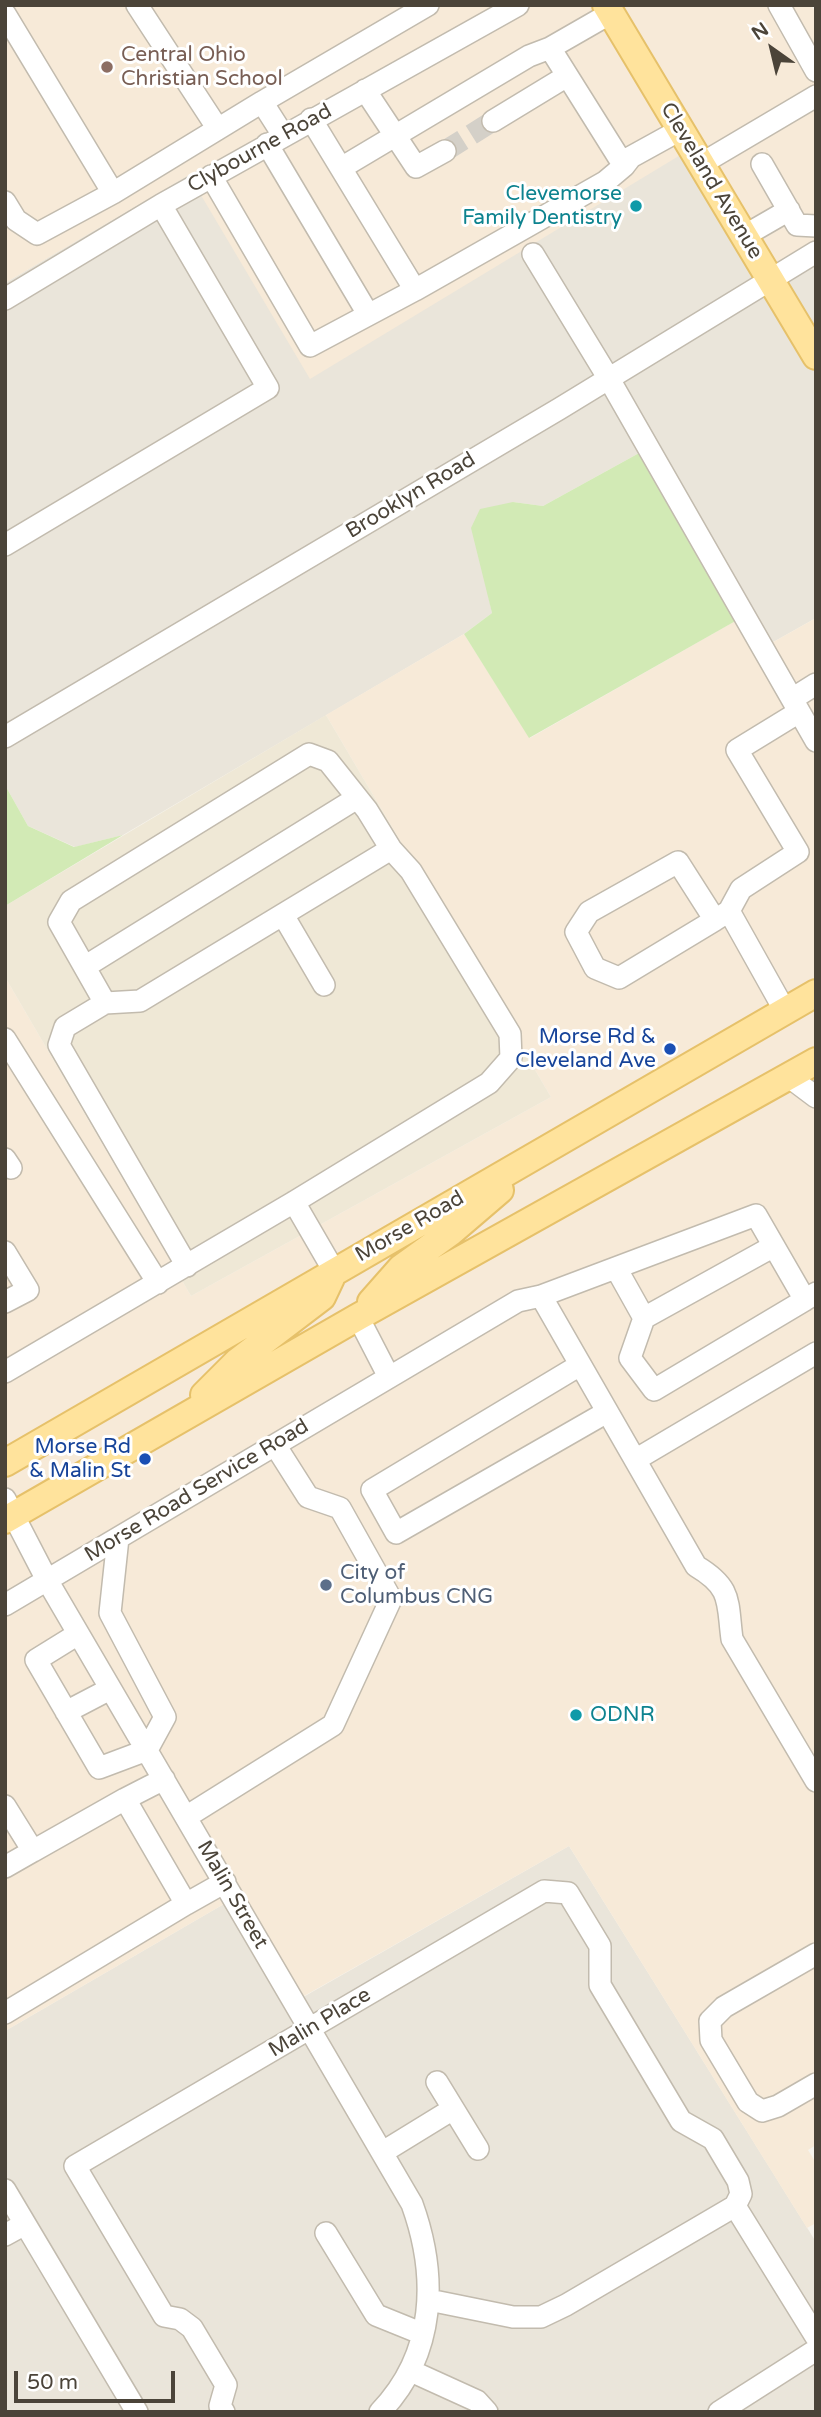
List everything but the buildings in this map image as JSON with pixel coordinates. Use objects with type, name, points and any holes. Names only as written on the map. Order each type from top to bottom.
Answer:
[{"type":"main road","name":"Cleveland Avenue","points":[[608,9],[816,356]]},
{"type":"main road","name":"Morse Road","points":[[5,1463],[816,993]]},
{"type":"main road","points":[[8,1511],[178,1421],[358,1317],[816,1061]]},
{"type":"main road","points":[[358,1317],[401,1268],[450,1232],[559,1142]]},
{"type":"main road","points":[[178,1421],[238,1361],[322,1297],[334,1271]]},
{"type":"street","points":[[137,5],[218,128]]},
{"type":"street","points":[[5,202],[16,220],[37,234],[113,193],[428,5]]},
{"type":"street","name":"Clybourne Road","points":[[5,299],[211,176],[518,5]]},
{"type":"street","points":[[779,5],[816,71]]},
{"type":"street","points":[[341,168],[529,56],[550,48],[608,9]]},
{"type":"street","points":[[5,14],[113,193]]},
{"type":"street","points":[[550,48],[624,166]]},
{"type":"street","points":[[493,121],[567,76]]},
{"type":"street","points":[[365,90],[416,167],[445,151]]},
{"type":"street","points":[[701,164],[816,96]]},
{"type":"street","points":[[262,102],[275,140],[368,314]]},
{"type":"street","points":[[311,119],[415,290]]},
{"type":"street","points":[[211,176],[310,346],[605,182],[632,157],[680,130]]},
{"type":"street","points":[[762,164],[797,225],[816,226]]},
{"type":"street","points":[[5,545],[268,388],[161,205]]},
{"type":"street","points":[[744,236],[789,210]]},
{"type":"street","name":"Brooklyn Road","points":[[5,737],[609,379],[816,252]]},
{"type":"street","points":[[533,254],[609,379],[816,741]]},
{"type":"street","points":[[785,1011],[722,916],[678,862],[589,912],[576,932],[595,968],[619,978],[722,916],[741,890],[798,852],[737,750],[795,706],[816,684]]},
{"type":"street","points":[[5,1372],[187,1266],[489,1083],[511,1058],[510,1034],[411,871],[391,849],[328,761],[309,754],[71,901],[59,922],[105,1003]]},
{"type":"street","points":[[86,966],[357,798]]},
{"type":"street","points":[[187,1266],[60,1045],[65,1027],[105,1003],[140,1001],[391,849]]},
{"type":"street","points":[[283,915],[324,985]]},
{"type":"street","points":[[5,1039],[158,1283]]},
{"type":"street","points":[[788,1076],[816,1097]]},
{"type":"street","points":[[294,1202],[334,1271]]},
{"type":"street","name":"Morse Road Service Road","points":[[5,1605],[518,1301],[541,1296],[756,1215],[774,1246]]},
{"type":"street","points":[[774,1246],[810,1297],[654,1390],[630,1358],[644,1318],[774,1246]]},
{"type":"street","points":[[5,1252],[28,1290],[5,1303]]},
{"type":"street","points":[[616,1268],[644,1318]]},
{"type":"street","points":[[541,1296],[696,1566],[709,1574],[727,1598],[731,1612],[732,1639],[816,1781]]},
{"type":"street","points":[[358,1317],[389,1377]]},
{"type":"street","points":[[635,1460],[816,1353]]},
{"type":"street","points":[[580,1365],[372,1490],[396,1533],[607,1412]]},
{"type":"street","points":[[186,1817],[333,1726],[391,1599],[340,1508],[308,1497],[275,1445]]},
{"type":"street","name":"Malin Street","points":[[8,1511],[412,2204],[422,2233],[428,2267],[429,2300],[423,2334],[411,2371],[380,2412]]},
{"type":"street","points":[[78,1633],[36,1660],[99,1768],[146,1750],[165,1717],[110,1613],[118,1538]]},
{"type":"street","points":[[66,1712],[110,1689]]},
{"type":"street","points":[[5,1867],[125,1798],[164,1779]]},
{"type":"street","points":[[125,1798],[186,1904]]},
{"type":"street","points":[[5,1806],[33,1851]]},
{"type":"street","points":[[5,2013],[225,1882]]},
{"type":"street","name":"Malin Place","points":[[224,2412],[220,2406],[226,2385],[192,2328],[180,2319],[164,2316],[75,2166],[544,1891],[568,1893],[600,1945],[600,1984],[681,2122],[713,2139],[738,2181],[741,2194],[735,2206]]},
{"type":"street","points":[[816,1954],[724,2007],[710,2021],[711,2040],[748,2102],[762,2111],[778,2106],[816,2084]]},
{"type":"street","points":[[437,2082],[478,2149]]},
{"type":"street","points":[[383,2152],[453,2109]]},
{"type":"street","points":[[5,2190],[137,2412]]},
{"type":"street","points":[[429,2300],[513,2317],[541,2316],[566,2305],[735,2206],[816,2337]]},
{"type":"street","points":[[5,2235],[25,2224]]},
{"type":"street","points":[[326,2233],[376,2315],[423,2334]]},
{"type":"street","points":[[719,2412],[816,2350]]},
{"type":"street","points":[[411,2371],[477,2402],[487,2412]]},
{"type":"shaded area","points":[[5,5],[811,5],[816,13],[816,252],[769,281],[692,148],[310,379],[189,175],[5,283]]},
{"type":"shaded area","points":[[692,148],[816,252],[816,618],[768,645],[641,452],[543,506],[513,502],[484,575],[492,613],[464,634],[123,835],[75,847],[28,826],[5,785],[5,283],[189,174]]},
{"type":"shaded area","points":[[751,612],[768,645],[816,618],[816,2145],[808,2150],[816,2163],[816,2223],[807,2228],[569,1846],[297,2000],[236,1897],[5,2031],[5,977],[191,1296],[551,1097],[326,715],[464,634],[530,738]]},
{"type":"shaded area","points":[[326,715],[551,1097],[191,1296],[5,977],[5,906]]},
{"type":"shaded area","points":[[569,1846],[816,2242],[816,2412],[5,2412],[5,2031],[236,1897],[298,2000]]},
{"type":"green space","points":[[641,452],[739,619],[529,738],[464,634],[492,613],[471,528],[480,509],[513,502],[543,506]]},
{"type":"green space","points":[[5,785],[28,826],[74,847],[123,835],[5,906]]},
{"type":"tunnel","points":[[445,151],[493,121]]},
{"type":"place","name":"Central Ohio Christian School","points":[[107,67]]},
{"type":"place","name":"Clevemorse Family Dentistry","points":[[636,206]]},
{"type":"place","name":"Morse Rd & Cleveland Ave","points":[[670,1049]]},
{"type":"place","name":"Morse Rd & Malin St","points":[[145,1459]]},
{"type":"place","name":"City of Columbus CNG","points":[[326,1585]]},
{"type":"place","name":"ODNR","points":[[576,1715]]}]
